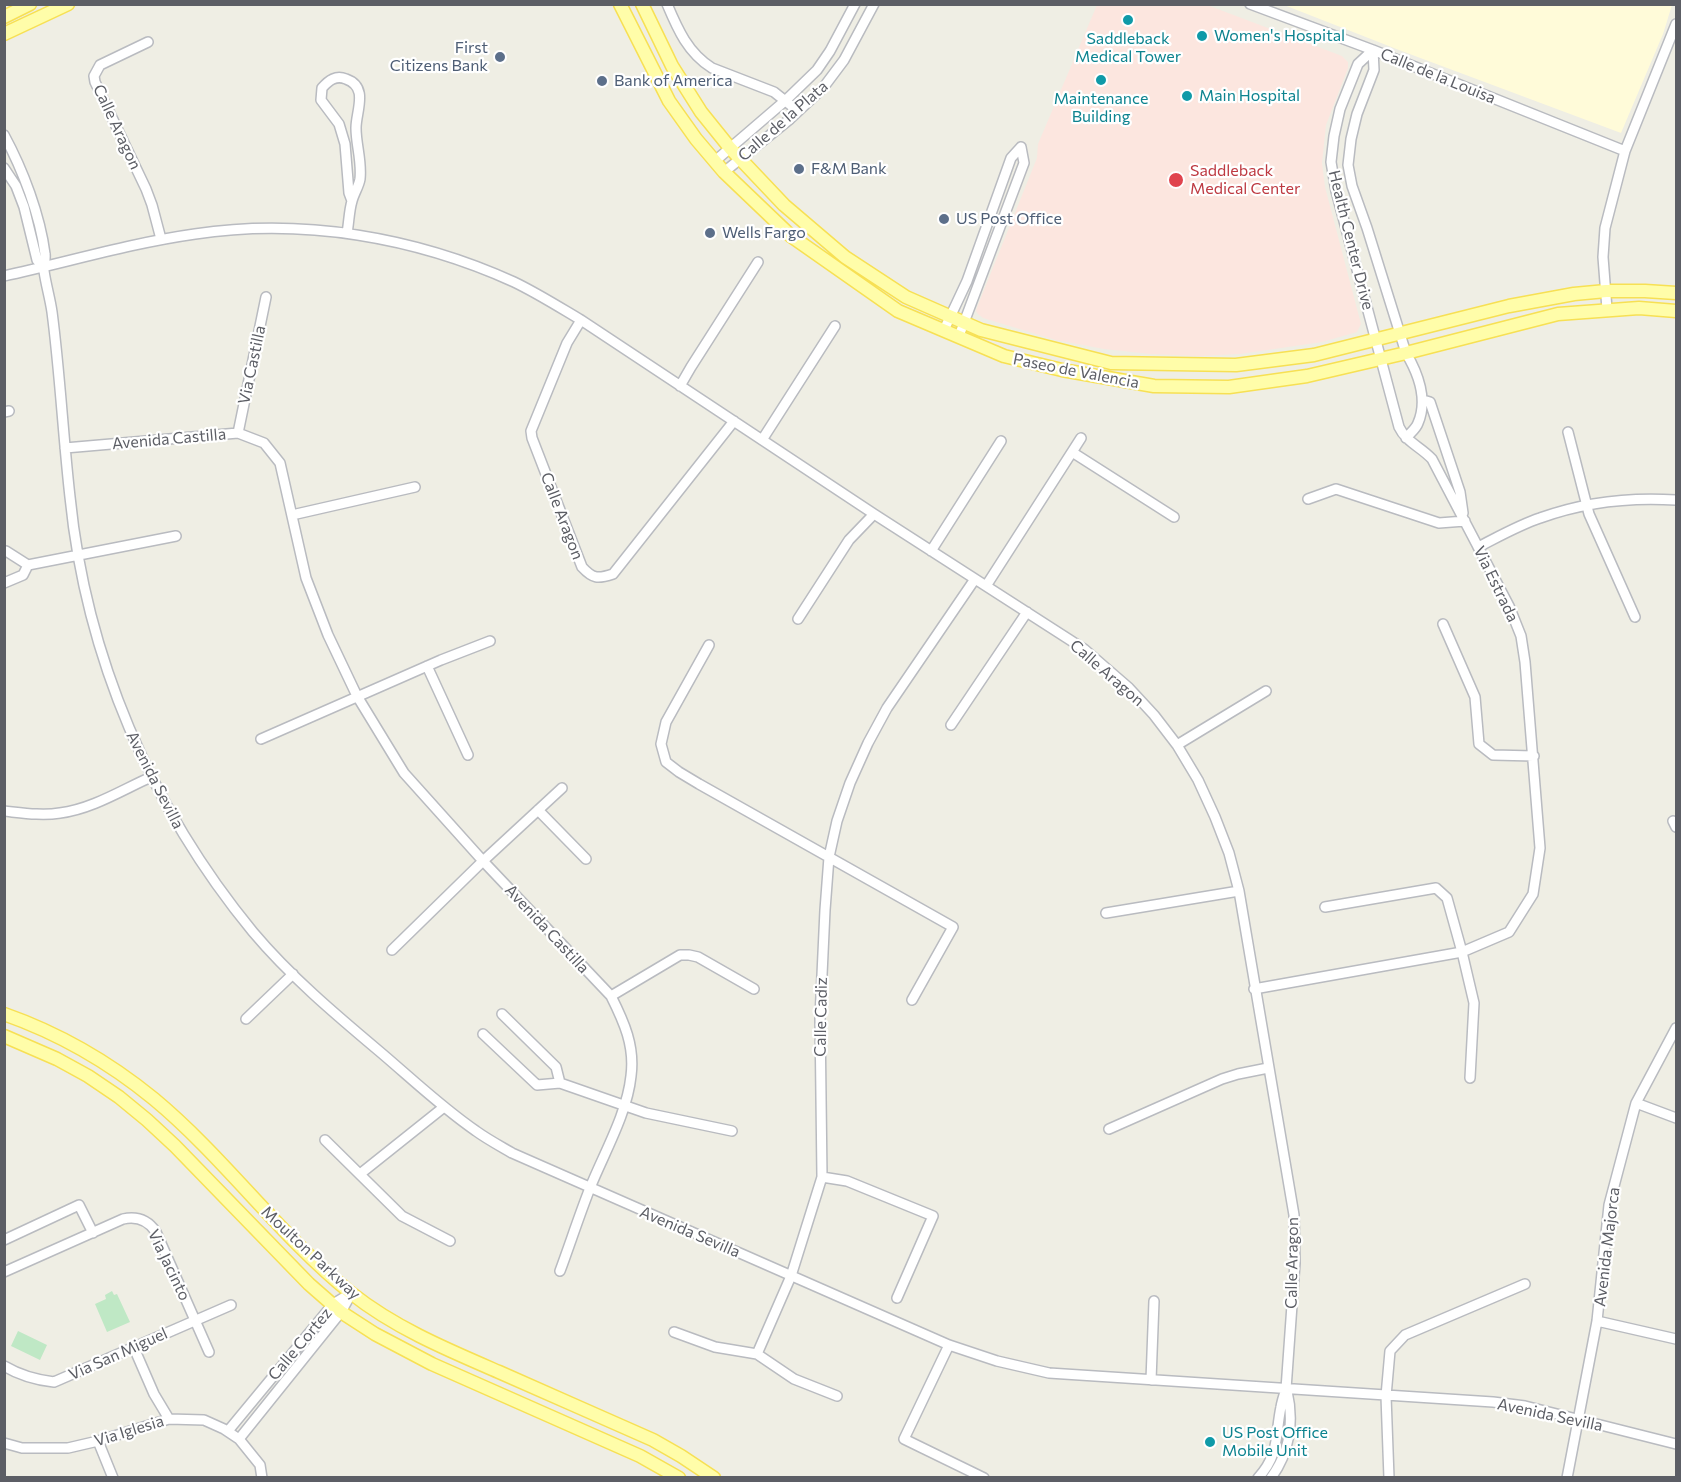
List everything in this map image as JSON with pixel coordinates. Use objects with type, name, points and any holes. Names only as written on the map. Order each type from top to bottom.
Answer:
[{"type":"main road","points":[[4,17],[30,4]]},
{"type":"main road","points":[[4,34],[68,4]]},
{"type":"main road","name":"Paseo de Valencia","points":[[620,4],[669,101],[696,139],[724,172],[791,236],[898,311],[1004,356],[1103,378],[1154,386],[1229,387],[1306,376],[1382,359],[1545,316],[1607,309],[1677,310]]},
{"type":"main road","name":"Paseo de Valencia","points":[[642,4],[658,39],[708,121],[730,148],[784,205],[845,257],[906,297],[981,330],[1111,363],[1236,365],[1314,355],[1509,306],[1574,294],[1606,291],[1677,293]]},
{"type":"main road","name":"Moulton Parkway","points":[[4,1014],[75,1046],[103,1062],[153,1099],[192,1135],[301,1247],[351,1293],[386,1317],[425,1339],[653,1440],[714,1478]]},
{"type":"main road","name":"Moulton Parkway","points":[[4,1036],[57,1059],[88,1076],[133,1108],[175,1146],[284,1259],[337,1308],[375,1334],[432,1364],[640,1456],[679,1478]]},
{"type":"street","points":[[667,4],[687,45],[703,63],[774,92],[798,111]]},
{"type":"street","name":"Calle de la Plata","points":[[715,161],[817,70],[855,4]]},
{"type":"street","name":"Calle de la Plata","points":[[724,172],[823,88],[837,70],[874,4]]},
{"type":"street","name":"Calle de la Louisa","points":[[1250,4],[1373,50],[1625,151]]},
{"type":"street","points":[[1607,309],[1603,257],[1605,228],[1625,151],[1677,24]]},
{"type":"street","name":"Calle Aragon","points":[[148,42],[100,65],[94,76],[146,189],[161,239]]},
{"type":"street","name":"Health Center Drive","points":[[1373,50],[1374,70],[1357,114],[1348,165],[1406,353]]},
{"type":"street","name":"Health Center Drive","points":[[1373,50],[1358,64],[1340,109],[1331,162],[1341,212],[1382,359]]},
{"type":"street","points":[[347,233],[352,201],[360,181],[361,164],[356,129],[360,95],[358,87],[353,82],[339,77],[332,79],[322,88],[321,100],[339,124],[345,144],[349,193],[352,201]]},
{"type":"street","name":"Avenida Sevilla","points":[[4,135],[36,212],[46,256],[43,267],[52,310],[70,501],[78,555],[91,618],[124,718],[151,777],[181,832],[219,888],[254,933],[292,974],[444,1107],[476,1131],[512,1153],[949,1345],[997,1361],[1049,1373],[1525,1406],[1677,1444]]},
{"type":"street","points":[[944,330],[967,281],[1011,158],[1021,147],[1024,163],[959,336]]},
{"type":"street","name":"Avenida Sevilla","points":[[4,168],[16,186],[24,207],[36,260],[43,267]]},
{"type":"street","name":"Calle Aragon","points":[[4,276],[161,239],[234,229],[284,228],[347,233],[405,244],[455,259],[514,282],[581,320],[874,514],[1084,649],[1129,688],[1177,745],[1198,780],[1229,853],[1239,891],[1294,1215],[1295,1263],[1286,1389],[1276,1444],[1270,1462],[1258,1478]]},
{"type":"street","points":[[680,386],[758,262]]},
{"type":"street","name":"Via Castilla","points":[[238,434],[266,297]]},
{"type":"street","name":"Calle Aragon","points":[[581,320],[567,343],[531,431],[582,567],[590,575],[601,578],[613,574],[734,421]]},
{"type":"street","points":[[762,440],[835,326]]},
{"type":"street","name":"Via Estrada","points":[[1406,353],[1414,367],[1423,400],[1430,402],[1460,492],[1465,521]]},
{"type":"street","name":"Via Estrada","points":[[1254,989],[1462,952],[1509,932],[1533,894],[1540,848],[1526,662],[1521,636],[1509,606],[1432,459],[1406,438],[1399,427],[1382,359]]},
{"type":"street","points":[[1406,438],[1419,422],[1423,400]]},
{"type":"street","points":[[1568,432],[1585,505],[1635,617]]},
{"type":"street","name":"Avenida Castilla","points":[[65,448],[238,434],[264,443],[280,463],[306,578],[328,635],[357,696],[404,773],[483,861],[611,996],[624,1021],[630,1043],[632,1075],[625,1106],[590,1188]]},
{"type":"street","points":[[986,586],[1081,438]]},
{"type":"street","points":[[931,551],[1001,441]]},
{"type":"street","points":[[1072,452],[1174,517]]},
{"type":"street","points":[[292,515],[415,487]]},
{"type":"street","points":[[1308,499],[1335,489],[1439,523],[1465,521]]},
{"type":"street","points":[[1478,547],[1539,518],[1585,505],[1642,499],[1677,500]]},
{"type":"street","points":[[798,619],[849,540],[874,514]]},
{"type":"street","points":[[4,552],[6,551],[28,566],[176,536]]},
{"type":"street","points":[[4,583],[23,575],[28,566]]},
{"type":"street","name":"Calle Cadiz","points":[[791,1276],[822,1177],[820,1018],[829,857],[837,821],[850,783],[887,708],[975,579]]},
{"type":"street","points":[[951,725],[1027,612]]},
{"type":"street","points":[[1443,624],[1475,697],[1479,744],[1493,755],[1534,756]]},
{"type":"street","points":[[261,739],[490,640]]},
{"type":"street","points":[[709,645],[666,722],[662,744],[666,762],[699,784],[953,927],[912,1000]]},
{"type":"street","points":[[427,666],[468,755]]},
{"type":"street","points":[[1177,745],[1266,691]]},
{"type":"street","points":[[4,811],[33,814],[61,813],[91,804],[151,777]]},
{"type":"street","points":[[393,950],[483,861],[562,788]]},
{"type":"street","points":[[538,810],[585,859]]},
{"type":"street","points":[[1326,907],[1436,888],[1447,898],[1474,1003],[1470,1077]]},
{"type":"street","points":[[1106,913],[1239,891]]},
{"type":"street","points":[[611,996],[680,955],[698,957],[754,989]]},
{"type":"street","points":[[246,1019],[292,974]]},
{"type":"street","points":[[502,1014],[556,1067],[560,1083]]},
{"type":"street","name":"Avenida Majorca","points":[[1567,1478],[1597,1321],[1609,1205],[1636,1103],[1677,1028]]},
{"type":"street","points":[[483,1034],[537,1085],[560,1083],[645,1113],[732,1131]]},
{"type":"street","points":[[1109,1129],[1222,1079],[1268,1068]]},
{"type":"street","points":[[1636,1103],[1677,1118]]},
{"type":"street","points":[[360,1174],[444,1107]]},
{"type":"street","points":[[326,1140],[402,1216],[450,1241]]},
{"type":"street","points":[[822,1177],[847,1181],[933,1216],[897,1298]]},
{"type":"street","points":[[560,1271],[590,1188]]},
{"type":"street","points":[[4,1240],[79,1205],[93,1233]]},
{"type":"street","name":"Via Jacinto","points":[[4,1272],[128,1218],[139,1219],[149,1224],[160,1240],[209,1352]]},
{"type":"street","points":[[757,1354],[791,1276]]},
{"type":"street","points":[[1389,1478],[1386,1396],[1390,1352],[1405,1335],[1525,1284]]},
{"type":"street","name":"Calle Cortez","points":[[228,1431],[351,1293]]},
{"type":"street","points":[[1151,1380],[1154,1301]]},
{"type":"street","name":"Via San Miguel","points":[[4,1366],[35,1380],[54,1382],[231,1305]]},
{"type":"street","name":"Calle Cortez","points":[[239,1438],[337,1308]]},
{"type":"street","name":"Avenida Majorca","points":[[1597,1321],[1677,1339]]},
{"type":"street","points":[[674,1332],[715,1347],[757,1354],[794,1378],[837,1396]]},
{"type":"street","points":[[949,1345],[904,1439],[984,1478]]},
{"type":"street","points":[[134,1348],[154,1394],[169,1419]]},
{"type":"street","name":"Calle Aragon","points":[[1271,1478],[1287,1444],[1291,1408],[1286,1389]]},
{"type":"street","name":"Via Iglesia","points":[[4,1443],[22,1448],[68,1448],[169,1419],[204,1420],[239,1438],[260,1465],[262,1478]]},
{"type":"street","points":[[98,1441],[113,1478]]},
{"type":"shaded area","name":"Saddleback Medical Center","points":[[1097,5],[1207,5],[1342,56],[1348,62],[1348,68],[1326,125],[1322,163],[1325,187],[1361,324],[1357,332],[1322,342],[1240,354],[1199,356],[1150,354],[1104,349],[1056,340],[983,318],[978,314],[976,311],[978,305],[1037,158],[1038,144]]},
{"type":"shaded area","points":[[1284,5],[1672,5],[1663,34],[1621,133]]},
{"type":"green space","points":[[112,1291],[114,1295],[117,1294],[130,1322],[107,1332],[95,1304],[106,1299],[105,1295]]},
{"type":"green space","points":[[18,1331],[47,1345],[40,1360],[11,1346]]},
{"type":"place","name":"Saddleback Medical Tower","points":[[1128,20]]},
{"type":"place","name":"Women's Hospital","points":[[1202,36]]},
{"type":"place","name":"First Citizens Bank","points":[[500,57]]},
{"type":"place","name":"Maintenance Building","points":[[1101,80]]},
{"type":"place","name":"Bank of America","points":[[602,81]]},
{"type":"place","name":"Main Hospital","points":[[1187,96]]},
{"type":"place","name":"F&M Bank","points":[[799,169]]},
{"type":"place","name":"Saddleback Medical Center","points":[[1176,180]]},
{"type":"place","name":"US Post Office","points":[[944,219]]},
{"type":"place","name":"Wells Fargo","points":[[710,233]]},
{"type":"place","name":"US Post Office Mobile Unit","points":[[1210,1442]]}]
